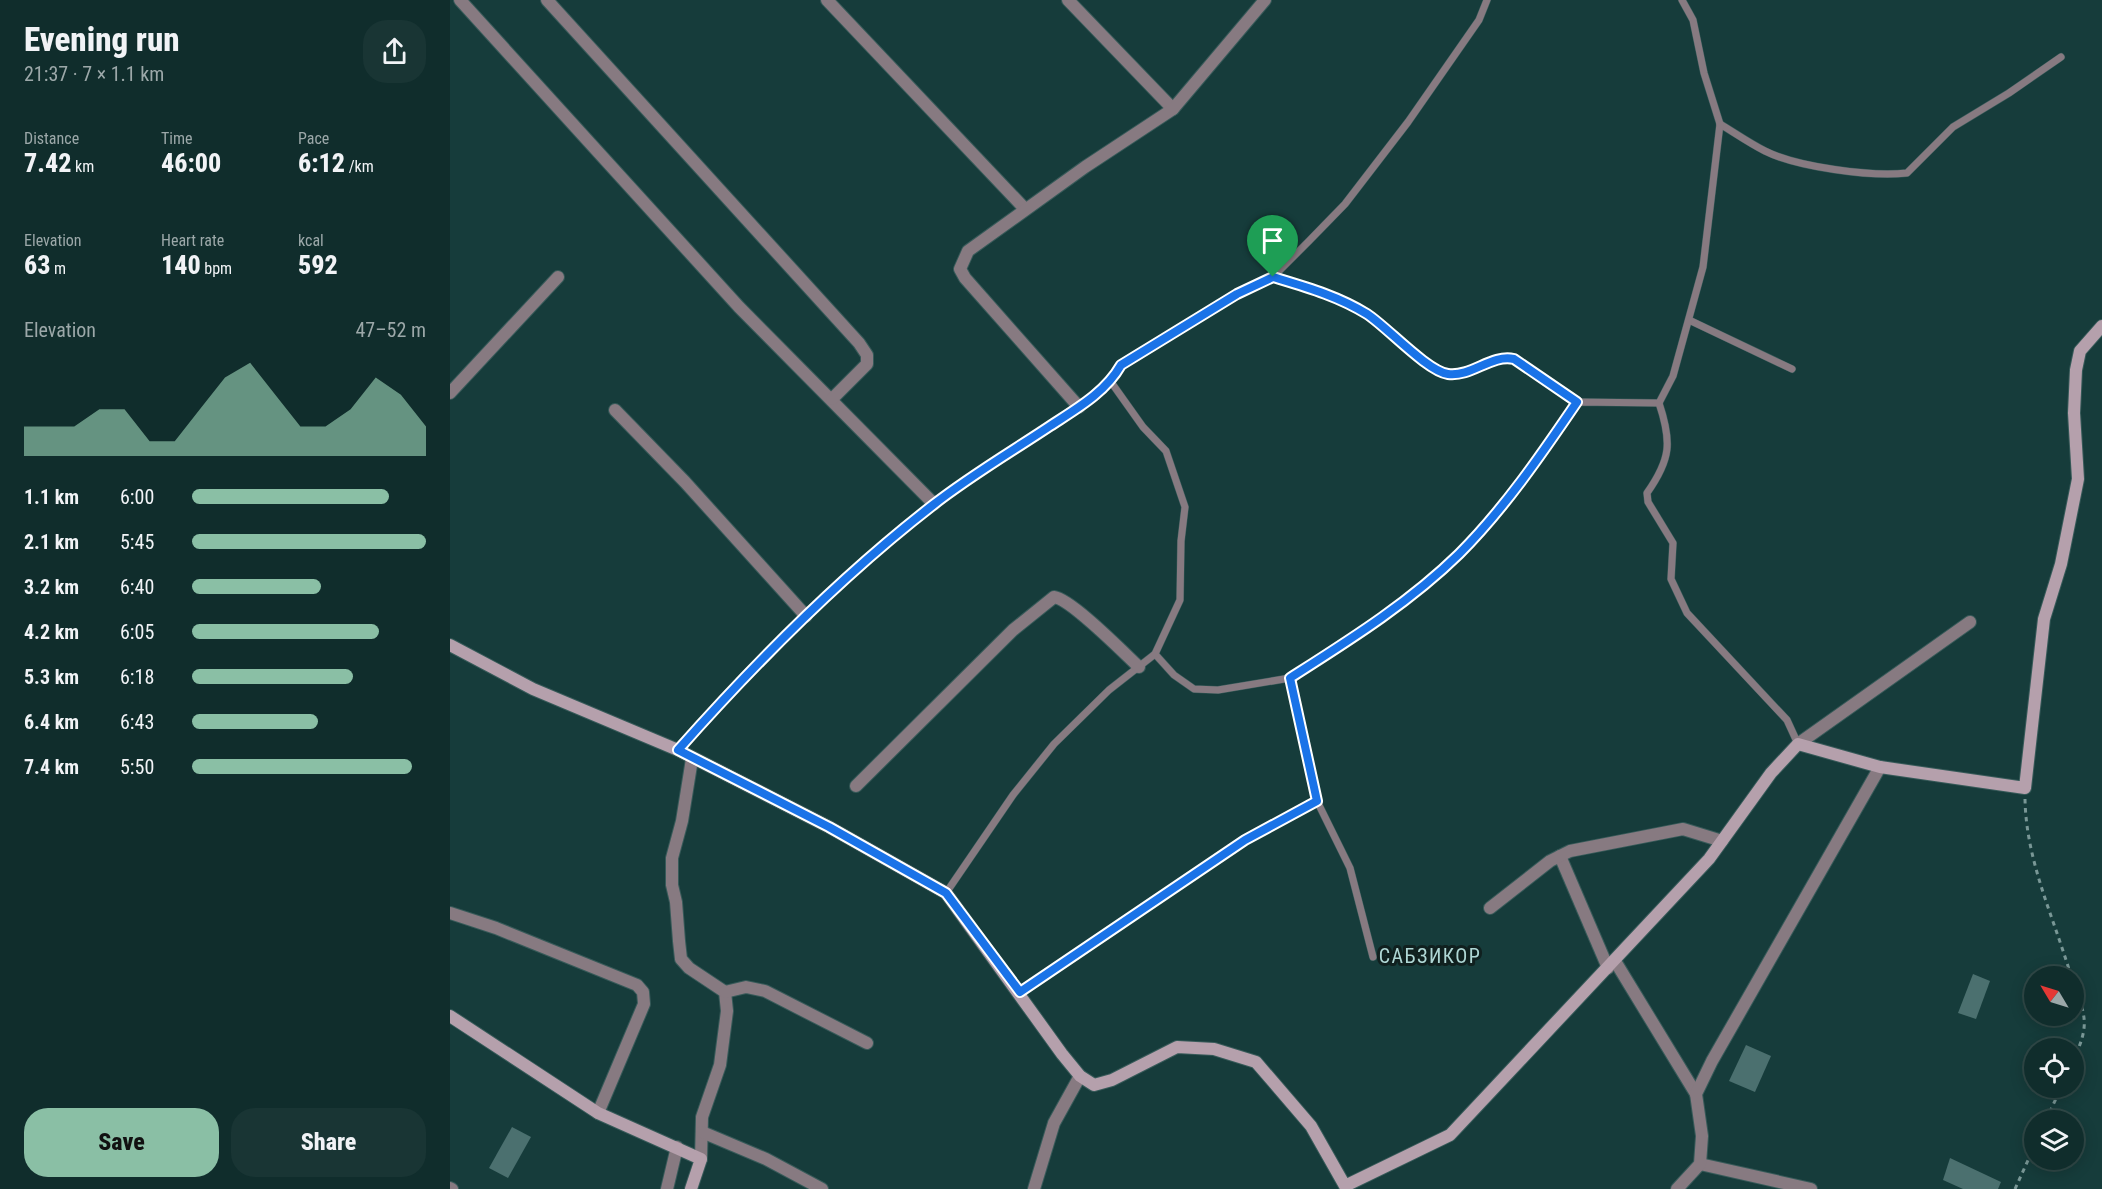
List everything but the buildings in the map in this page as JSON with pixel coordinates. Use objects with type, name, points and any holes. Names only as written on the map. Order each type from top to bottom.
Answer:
[{"type":"street","points":[[460,0],[739,307],[934,504]]},
{"type":"street","points":[[547,0],[859,343],[867,355],[867,364],[832,399]]},
{"type":"street","points":[[827,0],[1025,209]]},
{"type":"street","points":[[1068,0],[1173,109]]},
{"type":"street","points":[[1079,407],[960,270],[969,251],[1025,209],[1173,109],[1265,0]]},
{"type":"street","points":[[450,393],[558,277]]},
{"type":"street","points":[[1798,744],[1880,767],[2025,789],[2044,619],[2061,564],[2078,479],[2074,413],[2076,370],[2080,351],[2102,326]]},
{"type":"street","points":[[615,410],[685,482],[806,616]]},
{"type":"street","points":[[856,786],[1013,630],[1050,599],[1062,599],[1139,667]]},
{"type":"street","points":[[450,645],[533,689],[678,750],[829,827],[946,893],[1080,1076],[1094,1085],[1112,1080],[1177,1047],[1214,1049],[1256,1062],[1311,1126],[1342,1187],[1450,1135],[1709,859],[1771,773],[1798,744],[1970,622]]},
{"type":"street","points":[[692,759],[682,820],[672,858],[672,885],[676,902],[681,959],[689,968],[725,992],[746,987],[765,991],[867,1043]]},
{"type":"street","points":[[1696,1094],[1712,1061],[1880,767]]},
{"type":"street","points":[[1490,908],[1550,861],[1570,851],[1683,829],[1722,841]]},
{"type":"street","points":[[1560,856],[1612,964],[1696,1094],[1702,1136],[1700,1164],[1677,1189]]},
{"type":"street","points":[[450,913],[496,928],[637,985],[643,992],[644,1004],[598,1113]]},
{"type":"street","points":[[691,1189],[701,1159],[702,1117],[720,1065],[727,1011],[725,992]]},
{"type":"street","points":[[450,1016],[598,1113],[701,1159]]},
{"type":"street","points":[[1034,1189],[1054,1123],[1080,1076]]},
{"type":"street","points":[[702,1132],[766,1160],[822,1189]]},
{"type":"street","points":[[667,1189],[677,1148]]},
{"type":"street","points":[[1700,1164],[1804,1188]]},
{"type":"lane","points":[[678,750],[726,696],[806,616],[934,504],[1079,407],[1111,382],[1121,365],[1149,346],[1237,294],[1273,277],[1345,204],[1442,75],[1479,20],[1487,0]]},
{"type":"lane","points":[[1682,0],[1693,20],[1704,73],[1720,124],[1703,267],[1673,376],[1659,403],[1669,432],[1664,465],[1647,493],[1648,502],[1673,543],[1671,579],[1687,613],[1787,720],[1798,744]]},
{"type":"lane","points":[[1720,124],[1766,151],[1797,162],[1876,175],[1907,173],[1953,127],[2009,93],[2061,57]]},
{"type":"lane","points":[[1273,277],[1322,292],[1368,315],[1417,354],[1447,374],[1464,374],[1503,357],[1514,359],[1577,402],[1659,403]]},
{"type":"lane","points":[[1689,320],[1792,369]]},
{"type":"lane","points":[[946,893],[1013,795],[1054,744],[1109,690],[1155,654],[1180,600],[1181,541],[1185,507],[1166,451],[1143,427],[1111,382]]},
{"type":"lane","points":[[1155,654],[1174,675],[1194,689],[1218,690],[1290,678],[1376,623],[1459,554],[1504,503],[1577,402]]},
{"type":"lane","points":[[1290,678],[1317,801],[1350,868],[1373,957]]},
{"type":"lane","points":[[1020,992],[1245,840],[1317,801]]},
{"type":"path","points":[[2025,789],[2026,824],[2032,858],[2068,966]]},
{"type":"path","points":[[2083,1038],[2084,1022]]},
{"type":"path","points":[[2015,1189],[2024,1169]]},
{"type":"district","name":"САБЗИКОР","points":[[1430,956]]},
{"type":"route","points":[[1273,277],[1322,292],[1347,303],[1368,315],[1417,354],[1447,374],[1464,374],[1503,357],[1514,359],[1526,365],[1577,402],[1547,447],[1504,503],[1459,554],[1376,623],[1290,678],[1317,801],[1245,840],[1020,992],[946,893],[829,827],[678,750],[726,696],[806,616],[934,504],[1079,407],[1111,382],[1121,365],[1149,346],[1237,294],[1273,277]]}]
